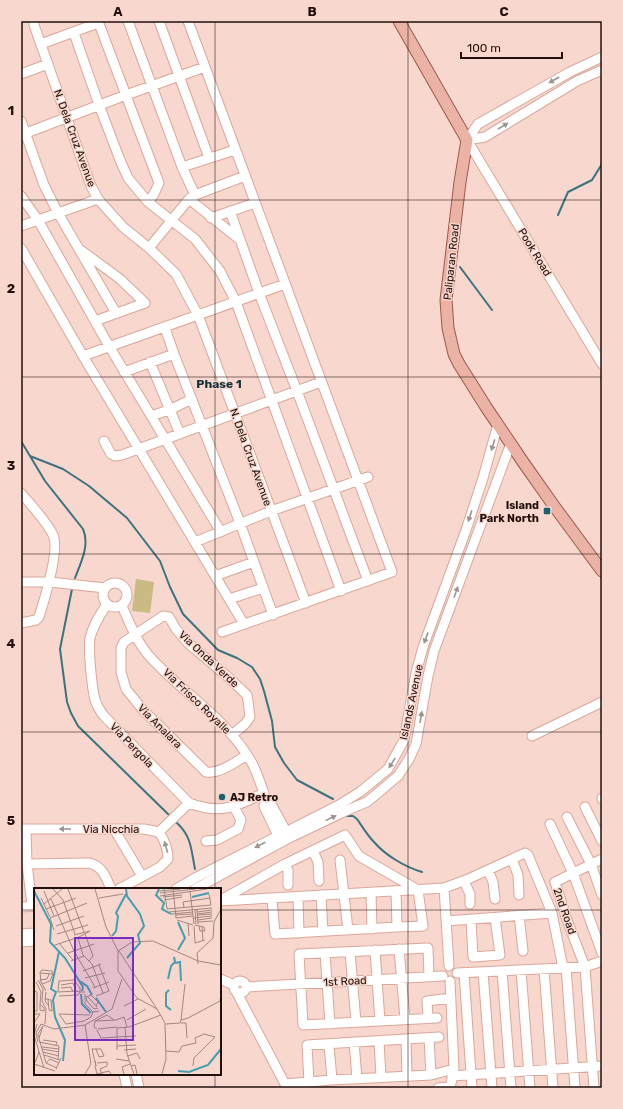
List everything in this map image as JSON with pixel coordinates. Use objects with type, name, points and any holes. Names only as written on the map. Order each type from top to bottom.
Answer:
[{"type":"main road","points":[[400,21],[467,140]]},
{"type":"main road","name":"Paliparan Road","points":[[467,140],[460,182],[446,300],[448,328],[454,354],[498,424],[554,506],[602,571]]},
{"type":"street","points":[[128,21],[192,197],[212,218],[239,239]]},
{"type":"street","points":[[159,21],[209,158]]},
{"type":"street","points":[[188,21],[392,572],[222,632]]},
{"type":"street","name":"N. Dela Cruz Avenue","points":[[33,22],[91,186],[98,199],[123,227],[149,248],[176,274],[198,315],[306,603]]},
{"type":"street","points":[[41,44],[74,33],[98,22],[159,183],[148,202]]},
{"type":"street","points":[[74,33],[99,105],[128,178],[148,202],[195,239],[220,271],[236,302],[271,400],[309,498],[341,591]]},
{"type":"street","points":[[467,140],[478,124],[570,72],[602,57]]},
{"type":"street","points":[[21,74],[48,64]]},
{"type":"street","points":[[23,134],[205,67]]},
{"type":"street","points":[[467,140],[486,137],[577,81],[602,70]]},
{"type":"street","points":[[570,72],[577,81]]},
{"type":"street","points":[[21,121],[23,134],[44,185],[58,213],[116,313]]},
{"type":"street","name":"Pook Road","points":[[467,140],[602,364]]},
{"type":"street","points":[[182,167],[235,150]]},
{"type":"street","points":[[149,248],[192,197],[245,176]]},
{"type":"street","points":[[21,196],[38,220],[124,372],[221,532]]},
{"type":"street","points":[[21,226],[98,199]]},
{"type":"street","points":[[212,218],[255,203]]},
{"type":"street","points":[[230,211],[259,294],[334,488],[368,581]]},
{"type":"street","points":[[78,247],[120,279],[145,302],[95,321]]},
{"type":"street","points":[[21,248],[138,449],[244,624]]},
{"type":"street","points":[[83,356],[285,284]]},
{"type":"street","points":[[165,328],[201,425],[240,523],[273,614]]},
{"type":"street","points":[[124,372],[174,354]]},
{"type":"street","points":[[150,362],[180,434]]},
{"type":"street","points":[[104,441],[111,454],[115,456],[122,455],[321,382]]},
{"type":"street","points":[[151,416],[170,410],[192,399]]},
{"type":"street","name":"Islands Avenue","points":[[197,888],[360,792],[388,769],[398,754],[404,740],[416,673],[423,647],[466,530],[485,472],[498,424]]},
{"type":"street","name":"Islands Avenue","points":[[178,888],[284,837],[368,802],[398,776],[409,759],[416,744],[434,651],[511,443]]},
{"type":"street","points":[[195,542],[271,511],[368,477]]},
{"type":"street","points":[[21,493],[53,534],[55,542],[50,582],[39,617],[32,622],[21,623]]},
{"type":"street","points":[[215,576],[254,562]]},
{"type":"street","points":[[21,582],[50,582],[106,588]]},
{"type":"street","points":[[114,583],[120,584],[127,590],[127,600],[122,606],[114,608],[107,604],[103,595],[106,588],[114,583]]},
{"type":"street","points":[[229,599],[263,588]]},
{"type":"street","name":"Via Pergola","points":[[107,604],[98,616],[92,629],[89,649],[95,698],[99,709],[190,803],[203,808],[221,810],[265,797]]},
{"type":"street","name":"Via Frisco Royalle","points":[[122,606],[134,635],[151,658],[206,708],[232,735],[247,755],[253,764],[265,797],[271,804],[284,837]]},
{"type":"street","name":"Via Onda Verde","points":[[134,635],[163,616],[170,617],[176,629],[188,643],[247,695],[250,717],[245,724],[232,735]]},
{"type":"street","name":"Via Analara","points":[[134,635],[124,642],[121,648],[122,672],[126,689],[143,710],[206,772],[213,772],[222,769],[247,755]]},
{"type":"street","points":[[532,736],[602,702]]},
{"type":"street","points":[[121,888],[160,868],[168,859],[168,850],[159,832],[190,803]]},
{"type":"street","points":[[206,841],[217,840],[238,829],[241,820],[234,806]]},
{"type":"street","points":[[585,807],[602,841]]},
{"type":"street","points":[[567,817],[590,864],[602,895]]},
{"type":"street","points":[[550,824],[573,873],[602,953]]},
{"type":"street","points":[[21,907],[34,906],[23,829]]},
{"type":"street","name":"Via Nicchia","points":[[23,829],[144,829],[159,832]]},
{"type":"street","points":[[114,829],[142,876]]},
{"type":"street","points":[[221,900],[285,864],[345,835],[359,856],[418,890]]},
{"type":"street","points":[[313,851],[318,862],[319,881]]},
{"type":"street","points":[[221,901],[444,888],[464,881],[512,860],[524,853],[528,855],[552,913],[564,968],[575,1088]]},
{"type":"street","name":"2nd Road","points":[[585,967],[567,920],[555,882],[602,859]]},
{"type":"street","points":[[340,860],[348,930]]},
{"type":"street","points":[[512,860],[518,875],[519,895]]},
{"type":"street","points":[[27,864],[96,864],[111,888]]},
{"type":"street","points":[[285,864],[288,870],[288,885]]},
{"type":"street","points":[[488,870],[493,882],[495,899]]},
{"type":"street","points":[[464,881],[470,894],[470,904]]},
{"type":"street","points":[[444,888],[449,966]]},
{"type":"street","points":[[272,898],[275,934],[323,932],[423,926],[418,890]]},
{"type":"street","points":[[396,891],[397,927]]},
{"type":"street","points":[[371,892],[372,929]]},
{"type":"street","points":[[321,895],[323,932]]},
{"type":"street","points":[[298,896],[299,933]]},
{"type":"street","points":[[446,921],[552,913]]},
{"type":"street","points":[[519,915],[523,951]]},
{"type":"street","points":[[471,920],[473,957],[494,956],[500,955],[495,918]]},
{"type":"street","points":[[21,934],[34,933]]},
{"type":"street","points":[[21,942],[34,941]]},
{"type":"street","points":[[429,976],[428,948],[299,954],[304,1025],[433,1018],[427,1001],[451,998]]},
{"type":"street","points":[[399,949],[405,1019]]},
{"type":"street","points":[[375,950],[380,1021]]},
{"type":"street","points":[[350,952],[356,1022]]},
{"type":"street","points":[[325,953],[330,1024]]},
{"type":"street","points":[[446,978],[455,979],[461,973],[585,967],[602,961]]},
{"type":"street","points":[[449,966],[455,968],[461,973],[472,1088]]},
{"type":"street","points":[[438,1088],[450,1088],[453,1073],[451,998],[444,970],[449,966]]},
{"type":"street","points":[[585,967],[597,1066],[594,1088]]},
{"type":"street","points":[[544,969],[553,1088]]},
{"type":"street","points":[[521,970],[530,1088]]},
{"type":"street","points":[[502,971],[511,1088]]},
{"type":"street","points":[[483,972],[492,1088]]},
{"type":"street","name":"1st Road","points":[[236,989],[240,981],[245,983],[246,987],[429,976],[446,978]]},
{"type":"street","points":[[221,980],[236,989],[284,1084],[453,1073],[471,1075],[491,1074],[597,1066]]},
{"type":"street","points":[[309,1082],[307,1045],[439,1037]]},
{"type":"street","points":[[429,1038],[431,1075]]},
{"type":"street","points":[[406,1040],[407,1076]]},
{"type":"street","points":[[379,1041],[381,1077]]},
{"type":"street","points":[[354,1042],[357,1079]]},
{"type":"street","points":[[329,1044],[332,1080]]},
{"type":"street","points":[[124,1075],[128,1088]]},
{"type":"street","points":[[136,1075],[139,1088]]},
{"type":"shaded area","points":[[136,579],[154,582],[150,613],[132,611]]},
{"type":"waterway","points":[[558,215],[568,192],[592,180],[602,164]]},
{"type":"waterway","points":[[460,267],[492,310]]},
{"type":"waterway","points":[[21,441],[45,481],[83,529],[86,541],[82,560],[75,578]]},
{"type":"waterway","points":[[30,456],[63,469],[89,486],[127,518],[160,561],[183,614],[218,650],[237,658],[252,667],[260,679],[272,721],[275,747],[284,763],[297,780],[333,799]]},
{"type":"waterway","points":[[72,589],[60,649],[67,702],[71,713],[78,726],[169,815]]},
{"type":"waterway","points":[[347,816],[353,816],[357,819],[371,839],[390,856],[409,867],[422,872]]},
{"type":"waterway","points":[[177,823],[186,833],[192,850],[195,869]]},
{"type":"place","name":"Island Park North","points":[[547,511]]},
{"type":"place","name":"AJ Retro","points":[[222,797]]},
{"type":"district","name":"Phase 1","points":[[219,384]]}]
